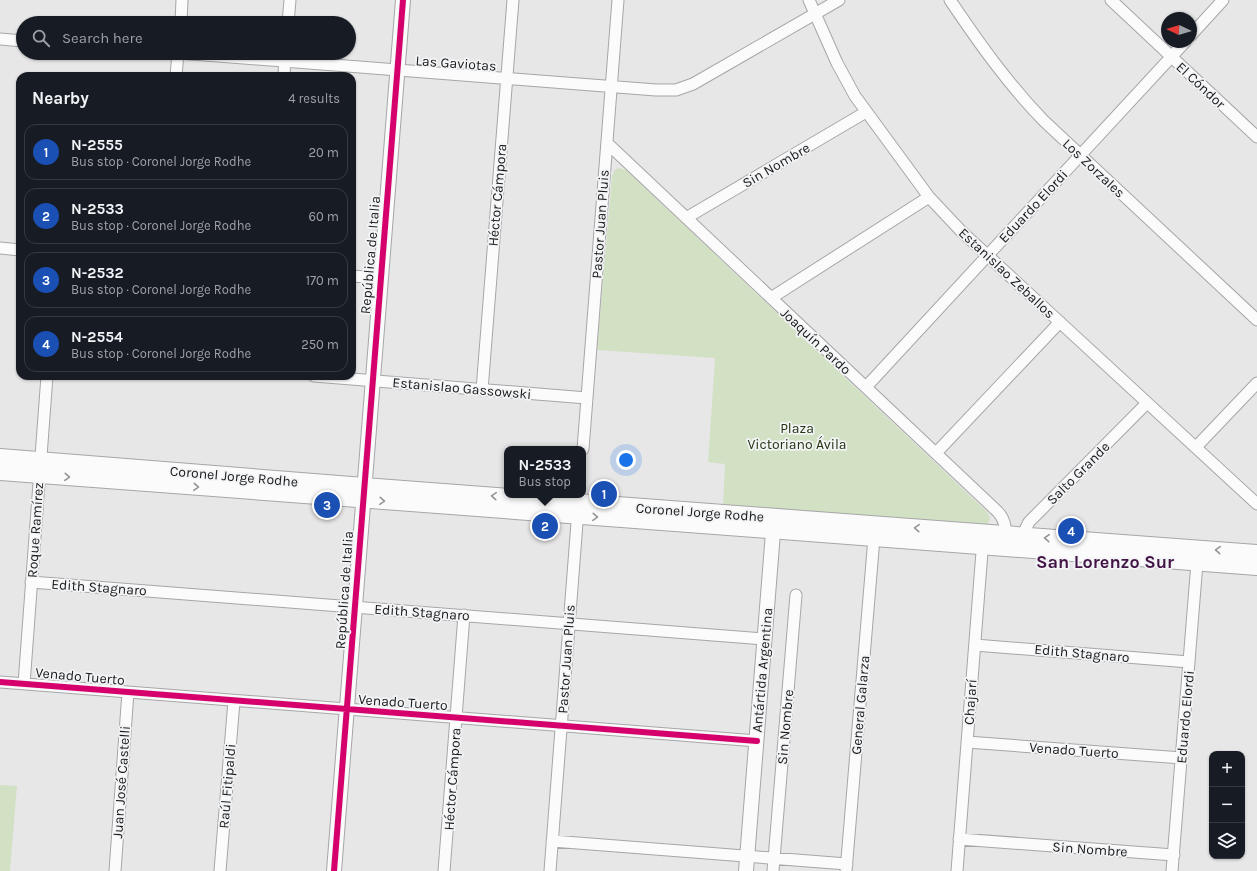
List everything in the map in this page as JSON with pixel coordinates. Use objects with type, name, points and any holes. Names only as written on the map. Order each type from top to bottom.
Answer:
[{"type":"main road","name":"Coronel Jorge Rodhe","points":[[0,457],[40,468]]},
{"type":"main road","name":"Coronel Jorge Rodhe","points":[[0,472],[40,468],[363,493],[578,504],[774,524],[983,540]]},
{"type":"main road","name":"Coronel Jorge Rodhe","points":[[774,524],[874,538],[1005,541],[1197,563],[1257,567]]},
{"type":"main road","name":"Coronel Jorge Rodhe","points":[[1023,543],[1257,553]]},
{"type":"street","points":[[181,16],[182,0]]},
{"type":"street","points":[[289,16],[290,0]]},
{"type":"street","name":"República de Italia","points":[[334,871],[403,0]]},
{"type":"street","name":"Héctor Cámpora","points":[[482,390],[513,0]]},
{"type":"street","name":"Pastor Juan Pluis","points":[[583,446],[618,0]]},
{"type":"street","name":"Estanislao Zeballos","points":[[809,0],[830,49],[845,79],[866,112],[929,197],[961,231],[1257,504]]},
{"type":"street","name":"Las Gaviotas","points":[[311,60],[397,70],[666,91],[676,90],[693,84],[839,0]]},
{"type":"street","name":"Los Zorzales","points":[[950,0],[976,39],[1026,103],[1257,320]]},
{"type":"street","name":"El Cóndor","points":[[1110,0],[1257,137]]},
{"type":"street","points":[[1197,28],[1223,0]]},
{"type":"street","points":[[0,39],[16,40]]},
{"type":"street","name":"Eduardo Elordi","points":[[866,387],[1179,48]]},
{"type":"street","points":[[177,72],[178,60]]},
{"type":"street","points":[[284,72],[285,60]]},
{"type":"street","name":"Sin Nombre","points":[[686,218],[866,112]]},
{"type":"street","name":"Joaquín Pardo","points":[[607,143],[998,512],[1004,522],[1005,541]]},
{"type":"street","points":[[771,298],[929,197]]},
{"type":"street","points":[[0,248],[16,250]]},
{"type":"street","points":[[356,276],[381,278]]},
{"type":"street","points":[[936,453],[1060,322]]},
{"type":"street","name":"Roque Ramírez","points":[[24,684],[47,380]]},
{"type":"street","name":"Estanislao Gassowski","points":[[356,380],[587,398]]},
{"type":"street","points":[[1196,448],[1257,383]]},
{"type":"street","name":"Salto Grande","points":[[1023,543],[1025,528],[1032,520],[1147,403]]},
{"type":"street","name":"Pastor Juan Pluis","points":[[550,871],[578,504]]},
{"type":"street","name":"Antártida Argentina","points":[[746,871],[774,524]]},
{"type":"street","name":"General Galarza","points":[[847,867],[874,538]]},
{"type":"street","name":"Chajarí","points":[[957,871],[983,540]]},
{"type":"street","name":"Eduardo Elordi","points":[[1172,871],[1197,563]]},
{"type":"street","name":"Edith Stagnaro","points":[[31,582],[765,639]]},
{"type":"street","name":"Sin Nombre","points":[[773,871],[796,595]]},
{"type":"street","name":"Héctor Cámpora","points":[[444,871],[464,615]]},
{"type":"street","name":"Edith Stagnaro","points":[[975,645],[1189,662]]},
{"type":"street","name":"Venado Tuerto","points":[[0,682],[757,742]]},
{"type":"street","name":"Juan José Castelli","points":[[115,871],[128,692]]},
{"type":"street","name":"Raúl Fitipaldi","points":[[220,871],[234,701]]},
{"type":"street","name":"Venado Tuerto","points":[[967,742],[1182,758]]},
{"type":"street","name":"Sin Nombre","points":[[959,839],[1174,855]]},
{"type":"street","points":[[552,841],[774,859],[847,867]]},
{"type":"green space","name":"Plaza Victoriano Ávila","points":[[618,168],[626,170],[986,511],[990,519],[988,523],[985,526],[723,507],[725,464],[708,462],[715,358],[597,350],[612,176],[614,171]]},
{"type":"green space","points":[[0,785],[17,786],[10,871],[0,871]]},
{"type":"cycle path","points":[[334,871],[403,0]]},
{"type":"cycle path","points":[[0,682],[757,741]]},
{"type":"place","name":"N-2555","points":[[604,494]]},
{"type":"place","name":"N-2532","points":[[327,505]]},
{"type":"place","name":"N-2533","points":[[545,526]]},
{"type":"place","name":"N-2554","points":[[1071,531]]},
{"type":"district","name":"San Lorenzo Sur","points":[[1105,562]]}]
